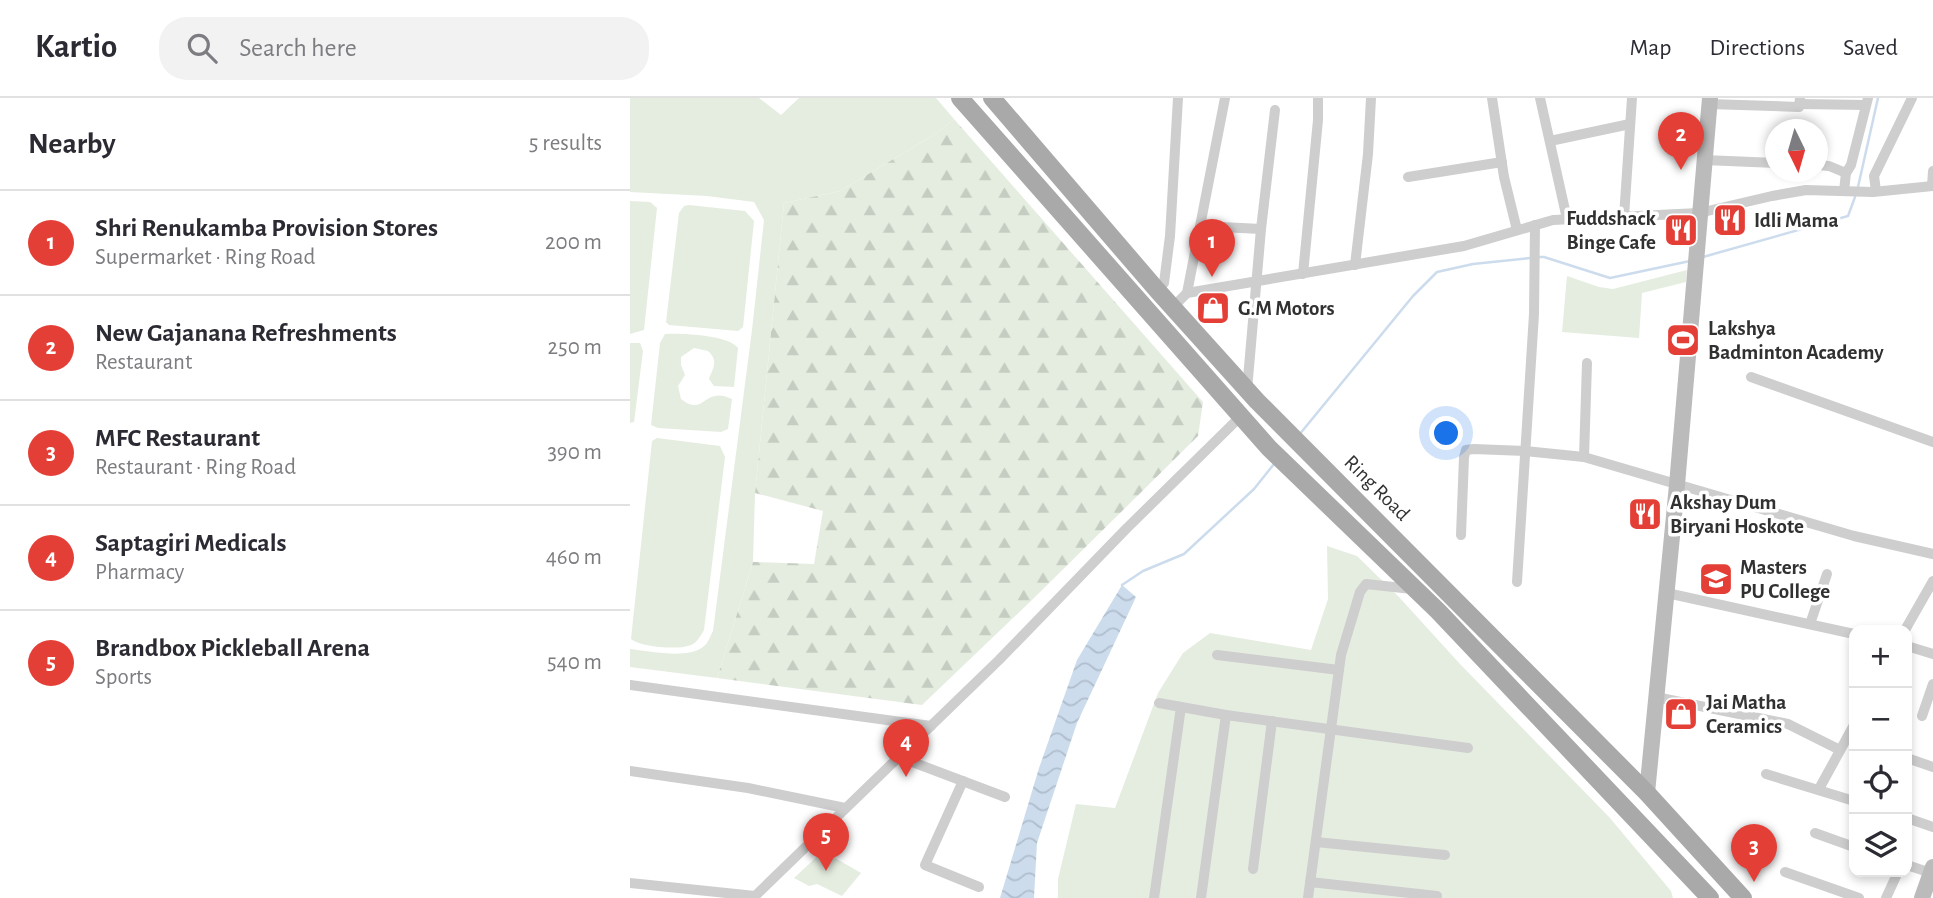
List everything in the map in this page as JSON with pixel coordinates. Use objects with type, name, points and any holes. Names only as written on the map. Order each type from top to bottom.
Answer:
[{"type":"main road","points":[[960,98],[1269,448],[1415,589],[1710,898]]},
{"type":"main road","name":"Ring Road","points":[[992,98],[1172,308],[1252,396],[1647,793],[1743,898]]},
{"type":"main road","points":[[1242,415],[1252,396]]},
{"type":"main road","points":[[1627,812],[1647,793]]},
{"type":"street","points":[[1157,290],[1164,283],[1170,236],[1178,98]]},
{"type":"street","points":[[1172,308],[1187,293],[1225,98]]},
{"type":"street","points":[[1303,274],[1318,98]]},
{"type":"street","points":[[1355,265],[1368,154],[1371,98]]},
{"type":"street","points":[[1492,98],[1517,230]]},
{"type":"street","points":[[1540,98],[1567,219]]},
{"type":"street","points":[[1624,217],[1632,98]]},
{"type":"street","points":[[1647,793],[1710,101],[1800,107],[1800,101],[1867,102],[1851,165],[1846,173],[1846,191]]},
{"type":"street","points":[[1874,191],[1874,176],[1910,101]]},
{"type":"street","points":[[1252,396],[1256,281],[1275,110]]},
{"type":"street","points":[[1550,141],[1630,124]]},
{"type":"street","points":[[1704,160],[1765,163]]},
{"type":"street","points":[[1408,177],[1502,162]]},
{"type":"street","points":[[1828,166],[1846,173]]},
{"type":"street","points":[[1187,293],[1464,246],[1553,220],[1699,213],[1772,195],[1806,190],[1874,191],[1932,186],[1933,171]]},
{"type":"street","points":[[1517,582],[1534,314],[1535,225]]},
{"type":"street","points":[[1201,226],[1261,229]]},
{"type":"street","points":[[1584,457],[1587,363]]},
{"type":"street","points":[[1751,377],[1933,442]]},
{"type":"street","points":[[630,883],[754,897],[899,757],[1242,415]]},
{"type":"street","points":[[1461,535],[1466,450],[1525,451],[1584,457],[1854,536],[1933,554]]},
{"type":"street","points":[[1810,624],[1827,574]]},
{"type":"street","points":[[1908,625],[1933,581]]},
{"type":"street","points":[[1308,898],[1341,655],[1360,592],[1366,584],[1415,589]]},
{"type":"street","points":[[1667,593],[1849,633]]},
{"type":"street","points":[[1912,648],[1933,654]]},
{"type":"street","points":[[1217,655],[1339,670]]},
{"type":"street","points":[[1922,716],[1933,684]]},
{"type":"street","points":[[630,685],[930,726]]},
{"type":"street","points":[[1656,697],[1788,723],[1840,750]]},
{"type":"street","points":[[1159,703],[1226,715],[1468,748]]},
{"type":"street","points":[[1154,898],[1181,707]]},
{"type":"street","points":[[1201,898],[1226,715]]},
{"type":"street","points":[[1253,869],[1272,721]]},
{"type":"street","points":[[1819,789],[1849,736]]},
{"type":"street","points":[[899,757],[1004,797]]},
{"type":"street","points":[[1912,760],[1933,767]]},
{"type":"street","points":[[630,771],[748,788],[845,808]]},
{"type":"street","points":[[1766,774],[1849,798]]},
{"type":"street","points":[[963,781],[925,865],[979,887]]},
{"type":"street","points":[[1912,820],[1933,827]]},
{"type":"street","points":[[1815,833],[1849,845]]},
{"type":"street","points":[[1315,842],[1445,855]]},
{"type":"street","points":[[1912,866],[1932,870],[1922,898]]},
{"type":"street","points":[[1785,872],[1859,898]]},
{"type":"street","points":[[1886,898],[1896,877]]},
{"type":"street","points":[[1310,882],[1437,897]]},
{"type":"green space","points":[[630,98],[759,98],[781,115],[799,98],[936,98],[954,119],[937,133],[840,191],[784,203],[755,493],[753,562],[717,678],[630,667],[630,649],[668,654],[689,653],[704,646],[713,631],[764,220],[754,202],[707,196],[630,192]]},
{"type":"green space","points":[[954,119],[1203,402],[1198,436],[922,705],[717,678],[753,562],[814,564],[823,511],[755,493],[784,203],[840,191],[937,133]]},
{"type":"green space","points":[[630,201],[650,202],[657,208],[644,330],[630,334]]},
{"type":"green space","points":[[684,206],[745,211],[754,221],[743,327],[738,331],[669,325],[666,322],[679,213]]},
{"type":"green space","points":[[1687,270],[1686,282],[1642,293],[1639,338],[1562,332],[1567,276],[1613,289]]},
{"type":"green space","points":[[665,334],[715,338],[725,340],[738,348],[734,387],[714,386],[709,379],[714,361],[708,351],[694,348],[681,357],[685,375],[678,386],[681,399],[695,405],[715,396],[732,399],[728,429],[721,432],[658,428],[651,425],[660,343]]},
{"type":"green space","points":[[630,343],[640,343],[643,351],[634,422],[630,423]]},
{"type":"green space","points":[[657,438],[720,446],[725,457],[704,630],[695,643],[671,648],[652,646],[631,639],[652,441]]},
{"type":"green space","points":[[1327,546],[1357,556],[1399,597],[1460,664],[1610,818],[1671,891],[1673,898],[1058,898],[1058,879],[1076,804],[1115,808],[1158,693],[1183,653],[1210,633],[1311,650],[1328,599]]},
{"type":"green space","points":[[823,851],[861,873],[842,896],[817,884],[809,886],[794,878]]},
{"type":"water","points":[[1122,585],[1136,597],[1077,723],[1037,843],[1034,898],[1000,898],[1039,768],[1077,660]]},
{"type":"waterway","points":[[1858,187],[1878,98]]},
{"type":"waterway","points":[[1703,257],[1848,216],[1855,197]]},
{"type":"waterway","points":[[1537,257],[1610,278],[1690,261]]},
{"type":"waterway","points":[[1299,435],[1413,296],[1437,272],[1473,264],[1530,258]]},
{"type":"waterway","points":[[1122,585],[1143,571],[1184,554],[1254,489],[1274,464]]},
{"type":"place","name":"New Gajanana Refreshments","points":[[1681,170]]},
{"type":"place","name":"Idli Mama","points":[[1730,220]]},
{"type":"place","name":"Fuddshack Binge Cafe","points":[[1681,230]]},
{"type":"place","name":"Shri Renukamba Provision Stores","points":[[1212,277]]},
{"type":"place","name":"G.M Motors","points":[[1213,308]]},
{"type":"place","name":"Lakshya Badminton Academy","points":[[1683,340]]},
{"type":"place","name":"Akshay Dum Biryani Hoskote","points":[[1645,514]]},
{"type":"place","name":"Masters PU College","points":[[1716,579]]},
{"type":"place","name":"Jai Matha Ceramics","points":[[1681,714]]},
{"type":"place","name":"Saptagiri Medicals","points":[[906,777]]},
{"type":"place","name":"Brandbox Pickleball Arena","points":[[826,871]]},
{"type":"place","name":"MFC Restaurant","points":[[1754,882]]}]
